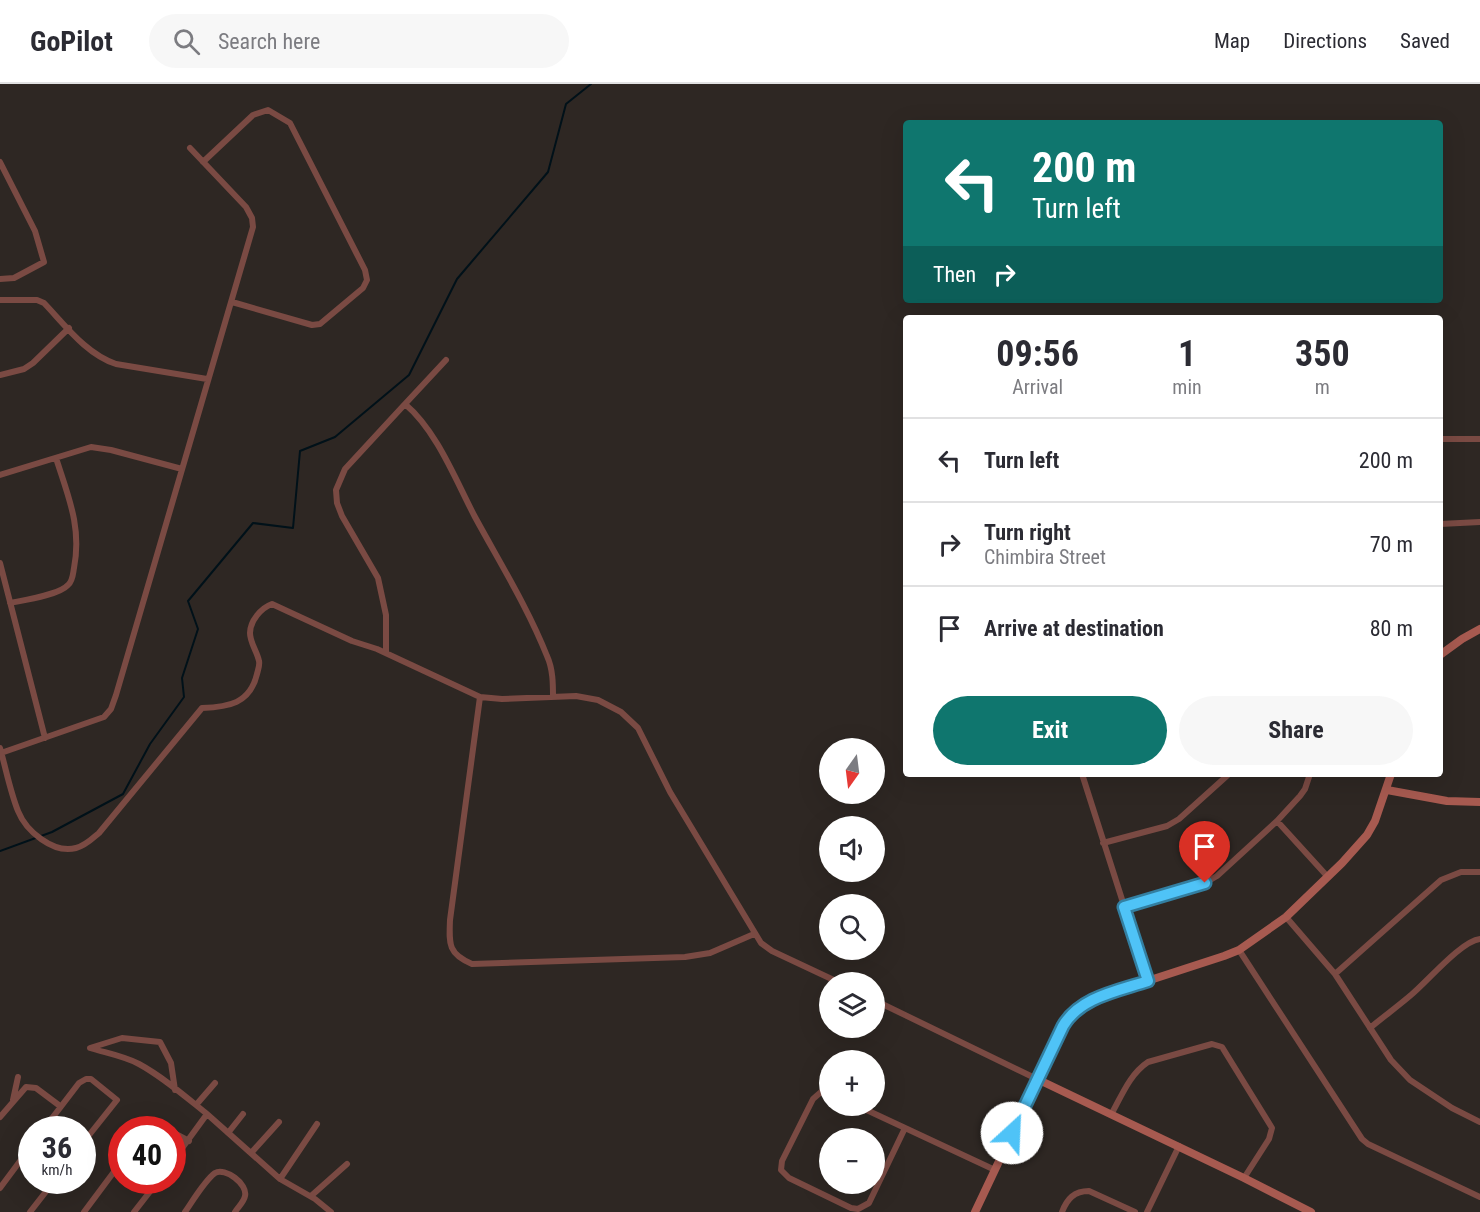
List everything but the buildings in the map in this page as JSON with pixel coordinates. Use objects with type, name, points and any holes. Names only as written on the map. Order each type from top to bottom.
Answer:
[{"type":"street","points":[[203,162],[260,111],[268,110],[290,123],[365,270],[367,280],[354,297],[320,324],[312,325],[232,302]]},
{"type":"street","points":[[190,148],[246,207],[252,218],[253,227],[111,709],[105,717],[1,751],[17,809],[27,824],[50,845],[65,849],[83,846],[99,833],[202,708],[232,705],[244,698],[255,684],[260,663],[250,633],[254,621],[263,608],[272,604],[480,697],[502,699],[576,696],[598,700],[621,712],[638,728],[670,792],[754,934],[772,951],[819,973]]},
{"type":"street","points":[[0,162],[34,231],[44,262],[14,278],[0,279]]},
{"type":"street","points":[[0,300],[37,300],[44,303],[93,352],[105,360],[116,364],[207,379]]},
{"type":"street","points":[[0,375],[24,369],[33,363],[69,328]]},
{"type":"street","points":[[386,653],[386,615],[378,578],[342,516],[337,503],[336,490],[345,469],[446,360]]},
{"type":"street","points":[[405,404],[419,416],[437,446],[514,588],[548,658],[553,697]]},
{"type":"street","points":[[1443,439],[1480,439]]},
{"type":"street","points":[[0,475],[91,447],[182,469]]},
{"type":"street","points":[[10,603],[61,590],[70,584],[72,578],[77,527],[56,458]]},
{"type":"street","points":[[1443,524],[1480,522]]},
{"type":"street","points":[[0,563],[45,738]]},
{"type":"street","points":[[1443,653],[1480,629]]},
{"type":"street","points":[[480,697],[450,920],[449,942],[454,954],[460,960],[472,964],[686,957],[710,953],[754,934]]},
{"type":"street","points":[[1083,777],[1148,981]]},
{"type":"street","points":[[1103,843],[1167,826],[1179,819],[1226,777]]},
{"type":"street","points":[[1124,907],[1205,883],[1217,876],[1277,821],[1300,796],[1309,777]]},
{"type":"street","points":[[975,1212],[1063,1026],[1079,1006],[1239,950],[1286,917],[1342,863],[1367,835],[1387,790],[1390,777]]},
{"type":"street","points":[[1387,790],[1447,801],[1480,802]]},
{"type":"street","points":[[1277,821],[1327,876]]},
{"type":"street","points":[[1335,974],[1441,880],[1461,872],[1480,872]]},
{"type":"street","points":[[1286,917],[1335,974],[1391,1060],[1410,1080],[1452,1108],[1480,1122]]},
{"type":"street","points":[[1370,1028],[1412,994],[1459,950],[1475,939],[1480,939]]},
{"type":"street","points":[[1239,950],[1362,1139],[1368,1144],[1480,1197]]},
{"type":"street","points":[[885,1005],[1112,1113],[1311,1212]]},
{"type":"street","points":[[175,1089],[171,1063],[160,1042],[123,1038],[90,1048],[140,1065],[207,1114],[279,1179],[311,1196],[331,1212]]},
{"type":"street","points":[[1112,1113],[1131,1077],[1140,1067],[1158,1059],[1212,1044],[1218,1045],[1222,1047],[1272,1128],[1269,1139],[1244,1178]]},
{"type":"street","points":[[13,1101],[18,1077]]},
{"type":"street","points":[[53,1116],[79,1083],[91,1079],[117,1100],[96,1126]]},
{"type":"street","points":[[196,1106],[215,1083]]},
{"type":"street","points":[[0,1117],[22,1090],[31,1087],[36,1088],[60,1106]]},
{"type":"street","points":[[819,1093],[813,1099],[782,1161],[781,1170],[789,1178],[851,1208],[864,1207],[869,1203],[905,1128]]},
{"type":"street","points":[[186,1146],[207,1114]]},
{"type":"street","points":[[228,1133],[243,1114]]},
{"type":"street","points":[[879,1116],[995,1170]]},
{"type":"street","points":[[251,1153],[279,1122]]},
{"type":"street","points":[[279,1179],[317,1124]]},
{"type":"street","points":[[1148,1212],[1179,1146]]},
{"type":"street","points":[[0,1188],[18,1164]]},
{"type":"street","points":[[311,1196],[347,1164]]},
{"type":"street","points":[[185,1212],[213,1175],[221,1171],[242,1186],[245,1191],[243,1200],[235,1212]]},
{"type":"street","points":[[84,1212],[108,1180]]},
{"type":"street","points":[[1062,1212],[1066,1201],[1081,1191],[1089,1191],[1135,1212]]},
{"type":"street","points":[[30,1212],[44,1194]]},
{"type":"street","points":[[134,1212],[148,1194]]},
{"type":"waterway","points":[[0,851],[52,832],[123,794],[150,744],[184,697],[182,678],[198,629],[188,601],[253,523],[293,528],[300,451],[335,437],[409,375],[457,279],[548,172],[566,104],[591,84]]},
{"type":"route","points":[[1012,1133],[1063,1026],[1072,1013],[1079,1006],[1148,981],[1124,907],[1205,883]]}]
